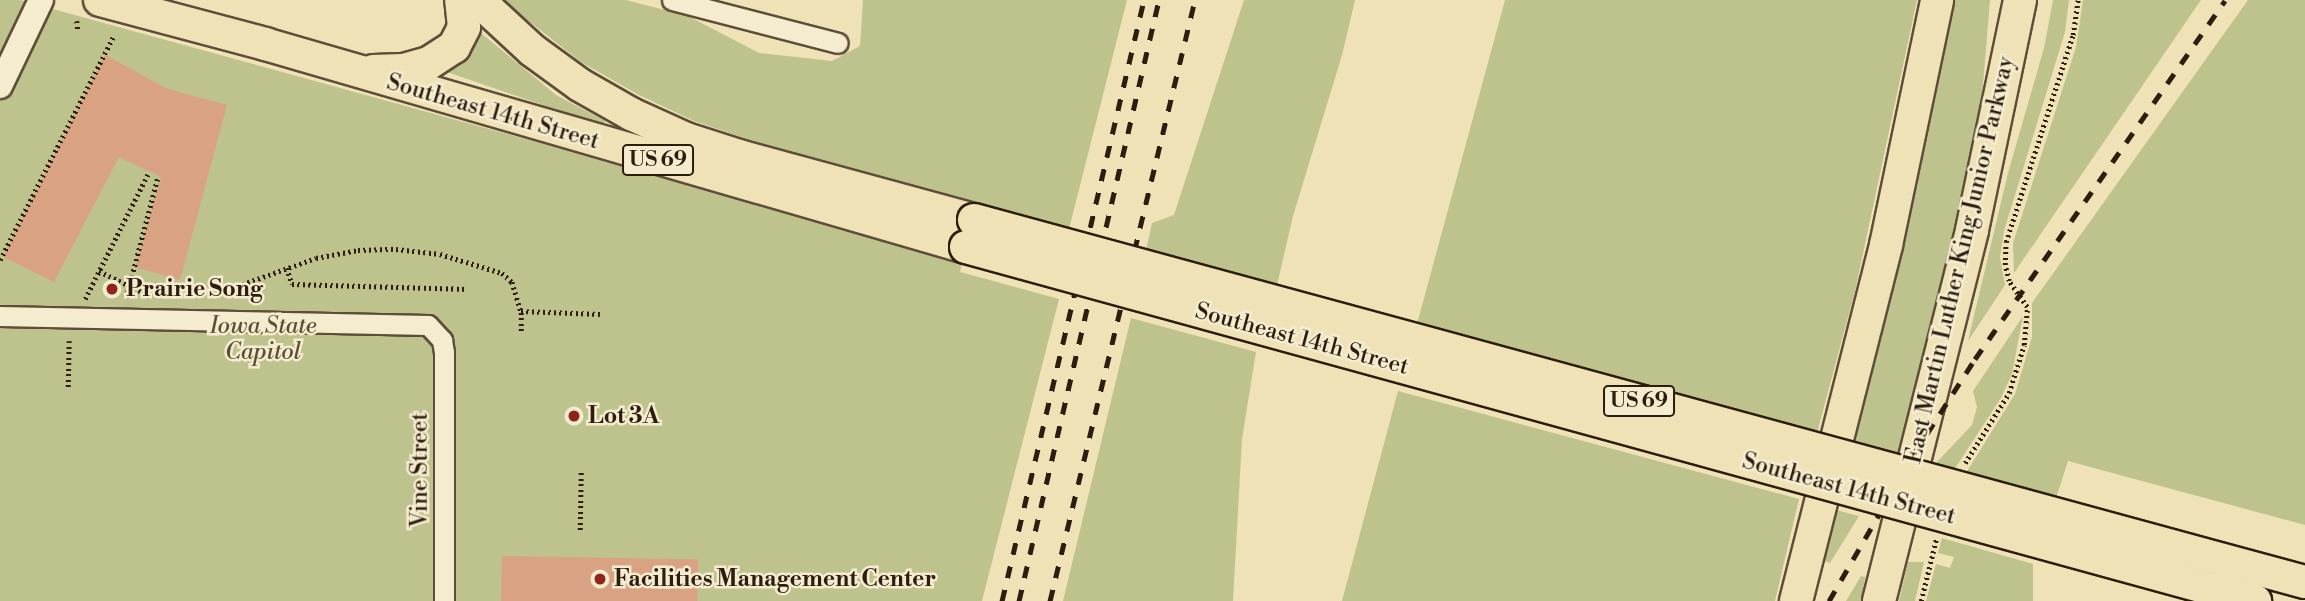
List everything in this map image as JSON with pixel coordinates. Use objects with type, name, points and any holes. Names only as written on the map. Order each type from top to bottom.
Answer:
[{"type":"main road","points":[[350,71],[404,70],[429,63],[454,47],[464,27],[461,0]]},
{"type":"main road","name":"Southeast 14th Street","points":[[478,0],[532,50],[580,85],[653,124],[742,157],[970,234],[2255,601]]},
{"type":"main road","points":[[1796,601],[1886,245],[1937,0]]},
{"type":"main road","name":"East Martin Luther King Junior Parkway","points":[[1879,601],[1972,230],[2020,0]]},
{"type":"main road","name":"US 69","points":[[89,10],[350,71]]},
{"type":"main road","name":"Southeast 14th Street","points":[[350,71],[2305,582]]},
{"type":"street","points":[[0,86],[41,0]]},
{"type":"street","points":[[672,0],[838,43]]},
{"type":"street","name":"Vine Street","points":[[0,316],[428,324],[442,340],[444,601]]},
{"type":"path","points":[[1959,474],[2008,393],[2018,369],[2028,313],[2026,302],[2009,281],[2005,265],[2007,242],[2073,35],[2078,0]]},
{"type":"path","points":[[78,30],[89,10]]},
{"type":"path","points":[[0,260],[114,35]]},
{"type":"path","points":[[84,302],[149,172]]},
{"type":"path","points":[[125,302],[158,176]]},
{"type":"path","points":[[232,288],[316,258],[358,250],[396,249],[440,254],[502,273],[512,282],[521,311],[521,331]]},
{"type":"path","points":[[287,268],[292,284],[468,289]]},
{"type":"path","points":[[99,271],[163,303]]},
{"type":"path","points":[[521,311],[600,314]]},
{"type":"path","points":[[68,387],[69,341]]},
{"type":"path","points":[[580,530],[581,470]]},
{"type":"path","points":[[1921,601],[1939,531]]},
{"type":"green space","name":"Iowa State Capitol","points":[[0,0],[20,0],[533,141],[962,264],[960,272],[1059,299],[982,601],[0,601]]},
{"type":"green space","points":[[502,0],[626,0],[688,16],[759,53],[832,61],[860,46],[863,0],[1127,0],[1069,229],[800,157],[694,121],[639,95],[581,62]]},
{"type":"green space","points":[[1244,0],[1355,0],[1342,55],[1293,216],[1277,285],[1146,250],[1152,223],[1174,215]]},
{"type":"green space","points":[[1505,0],[1917,0],[1855,291],[1817,433],[1417,324]]},
{"type":"green space","points":[[1955,0],[1990,0],[1981,109],[1937,305],[1897,455],[1854,443],[1894,286]]},
{"type":"green space","points":[[2053,0],[2069,0],[2065,32],[2004,231],[2000,257],[2005,285],[1968,341],[2008,173],[2044,48]]},
{"type":"green space","points":[[2083,0],[2201,0],[2014,273],[2013,243],[2076,47]]},
{"type":"green space","points":[[2248,0],[2305,0],[2305,525],[2068,461],[2056,498],[1966,473],[2015,394],[2032,337],[2032,303]]},
{"type":"green space","points":[[475,28],[556,95],[605,121],[603,126],[447,72],[460,56]]},
{"type":"green space","points":[[2023,316],[2012,374],[2001,398],[1954,470],[1934,465],[1972,425],[1977,407],[1973,391]]},
{"type":"green space","points":[[1131,318],[1256,352],[1242,439],[1233,601],[1063,601]]},
{"type":"green space","points":[[1398,391],[1799,499],[1775,601],[1342,601]]},
{"type":"green space","points":[[1836,510],[1859,516],[1830,563],[1822,560]]},
{"type":"green space","points":[[1942,538],[2033,564],[2033,601],[1926,601],[1936,564],[1950,568],[1954,557],[1938,553]]},
{"type":"green space","points":[[1908,562],[1924,562],[1915,601],[1899,601]]},
{"type":"green space","points":[[1861,576],[1865,577],[1861,601],[1846,601]]},
{"type":"building","points":[[105,55],[168,89],[227,105],[180,280],[135,267],[161,177],[119,157],[54,282],[3,257]]},
{"type":"building","name":"Facilities Management Center","points":[[502,556],[698,559],[697,601],[501,601]]},
{"type":"railway","points":[[1002,601],[1144,0]]},
{"type":"railway","points":[[1019,601],[1159,0]]},
{"type":"railway","points":[[1050,601],[1195,0]]},
{"type":"railway","points":[[1829,601],[1914,454],[1975,359],[2225,0]]},
{"type":"place","name":"Prairie Song","points":[[112,289]]},
{"type":"place","name":"Lot 3A","points":[[574,416]]},
{"type":"place","name":"Facilities Management Center","points":[[600,579]]}]
